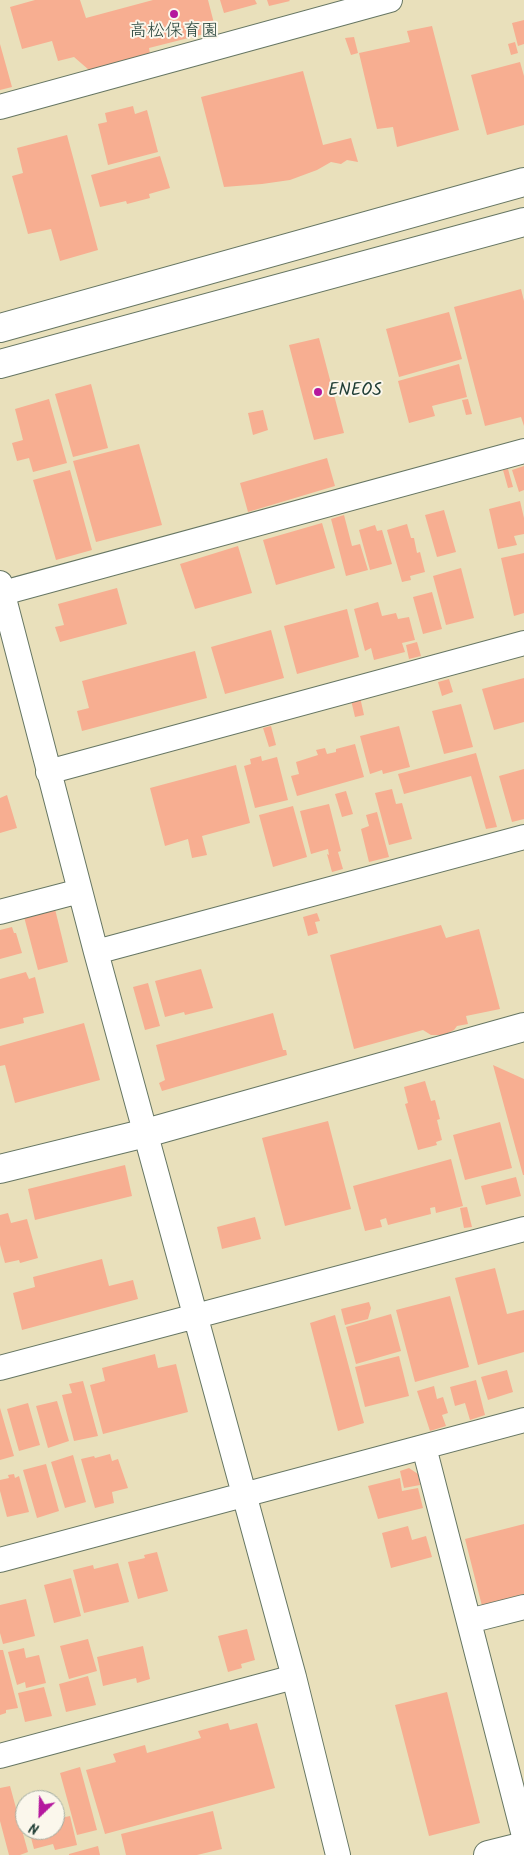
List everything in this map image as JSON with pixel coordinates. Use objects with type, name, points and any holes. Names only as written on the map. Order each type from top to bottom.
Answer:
[{"type":"street","points":[[0,108],[390,0]]},
{"type":"street","points":[[0,328],[524,182]]},
{"type":"street","points":[[0,364],[524,222]]},
{"type":"street","points":[[338,1855],[294,1676],[96,952],[2,588],[524,452]]},
{"type":"street","points":[[48,772],[524,643]]},
{"type":"street","points":[[96,952],[524,837]]},
{"type":"street","points":[[0,912],[80,891]]},
{"type":"street","points":[[0,1169],[146,1133],[524,1028]]},
{"type":"street","points":[[0,1368],[524,1229]]},
{"type":"street","points":[[0,1560],[524,1420]]},
{"type":"street","points":[[424,1447],[524,1836]]},
{"type":"street","points":[[469,1621],[524,1607]]},
{"type":"street","points":[[0,1756],[294,1676]]},
{"type":"street","points":[[488,1855],[524,1846]]},
{"type":"building","points":[[35,0],[80,0],[86,18],[153,0],[208,0],[216,31],[149,48],[150,54],[89,70],[74,57],[58,61],[52,41],[22,49],[10,7]]},
{"type":"building","points":[[220,0],[255,0],[257,4],[224,13]]},
{"type":"building","points":[[267,0],[289,0],[290,1],[269,6]]},
{"type":"building","points":[[524,20],[524,44],[518,46],[512,23]]},
{"type":"building","points":[[432,26],[459,130],[397,147],[393,127],[377,129],[359,53],[410,42],[407,31]]},
{"type":"building","points":[[354,37],[358,53],[351,55],[345,38]]},
{"type":"building","points":[[515,42],[518,53],[511,55],[508,44]]},
{"type":"building","points":[[0,44],[12,87],[0,90]]},
{"type":"building","points":[[520,62],[524,76],[524,125],[487,135],[471,75]]},
{"type":"building","points":[[303,71],[323,145],[351,138],[358,162],[347,160],[341,164],[331,162],[317,170],[290,180],[224,187],[201,97]]},
{"type":"building","points":[[133,106],[135,114],[147,110],[158,152],[108,165],[98,124],[107,122],[105,113]]},
{"type":"building","points":[[67,135],[98,250],[60,261],[51,229],[28,234],[12,176],[23,173],[17,148]]},
{"type":"building","points":[[160,156],[170,188],[149,194],[150,198],[127,204],[126,201],[100,207],[91,175]]},
{"type":"building","points":[[521,289],[524,301],[524,426],[521,417],[485,426],[454,307]]},
{"type":"building","points":[[449,312],[462,359],[399,377],[386,329]]},
{"type":"building","points":[[319,338],[344,433],[314,440],[289,345]]},
{"type":"building","points":[[459,364],[467,397],[432,406],[435,416],[409,423],[398,381]]},
{"type":"building","points":[[91,384],[108,448],[73,457],[55,394]]},
{"type":"building","points":[[49,399],[67,463],[33,472],[29,458],[17,461],[12,443],[23,440],[15,409]]},
{"type":"building","points":[[468,399],[472,414],[466,415],[462,400]]},
{"type":"building","points":[[263,410],[268,430],[253,435],[248,413]]},
{"type":"building","points":[[139,444],[162,525],[96,542],[73,461]]},
{"type":"building","points":[[327,458],[335,486],[248,512],[240,483]]},
{"type":"building","points":[[524,466],[524,490],[519,492],[512,470]]},
{"type":"building","points":[[508,469],[513,487],[508,488],[503,470]]},
{"type":"building","points":[[70,470],[92,550],[56,560],[33,480]]},
{"type":"building","points":[[520,501],[524,518],[524,534],[514,536],[517,545],[498,549],[489,509]]},
{"type":"building","points":[[444,510],[456,552],[437,557],[425,515]]},
{"type":"building","points":[[344,515],[352,546],[360,544],[368,570],[346,576],[331,519]]},
{"type":"building","points":[[322,523],[335,568],[276,585],[263,540]]},
{"type":"building","points":[[407,524],[411,538],[414,538],[417,553],[420,552],[425,572],[410,576],[411,580],[402,582],[387,530]]},
{"type":"building","points":[[375,525],[377,531],[382,530],[392,564],[370,570],[359,530]]},
{"type":"building","points":[[238,546],[252,593],[195,609],[180,564]]},
{"type":"building","points":[[524,553],[524,613],[514,616],[501,558]]},
{"type":"building","points":[[461,568],[474,618],[446,625],[433,576]]},
{"type":"building","points":[[117,588],[127,624],[60,642],[55,627],[64,625],[58,604]]},
{"type":"building","points":[[432,592],[442,629],[423,634],[413,597]]},
{"type":"building","points":[[378,602],[382,616],[396,613],[398,619],[409,617],[415,640],[402,643],[405,652],[374,660],[371,648],[365,651],[354,609]]},
{"type":"building","points":[[347,609],[359,657],[297,674],[284,626]]},
{"type":"building","points":[[271,630],[284,678],[225,694],[211,647]]},
{"type":"building","points":[[417,642],[421,656],[409,659],[406,645]]},
{"type":"building","points":[[195,651],[207,698],[82,731],[77,711],[89,708],[82,681]]},
{"type":"building","points":[[524,678],[524,722],[494,730],[482,689]]},
{"type":"building","points":[[449,679],[453,692],[442,696],[438,682]]},
{"type":"building","points":[[360,697],[364,715],[355,717],[351,700]]},
{"type":"building","points":[[461,704],[473,747],[444,754],[432,711]]},
{"type":"building","points":[[271,726],[276,745],[269,747],[263,728]]},
{"type":"building","points":[[399,726],[410,767],[383,774],[382,770],[370,774],[360,736]]},
{"type":"building","points":[[355,744],[364,777],[297,796],[291,776],[299,774],[296,762],[318,755],[316,750],[325,748],[327,754],[336,752],[336,749]]},
{"type":"building","points":[[476,753],[497,827],[486,829],[471,776],[404,794],[398,774]]},
{"type":"building","points":[[261,756],[262,761],[277,757],[288,800],[255,808],[244,766],[251,764],[250,759]]},
{"type":"building","points":[[236,765],[250,823],[202,836],[207,855],[192,858],[188,839],[165,846],[150,788]]},
{"type":"building","points":[[524,769],[524,819],[512,822],[499,776]]},
{"type":"building","points":[[392,789],[396,804],[402,803],[412,839],[389,845],[375,793]]},
{"type":"building","points":[[346,791],[353,814],[342,817],[335,794]]},
{"type":"building","points":[[7,795],[17,828],[0,833],[0,798]]},
{"type":"building","points":[[329,804],[341,851],[338,852],[343,869],[332,872],[327,854],[329,855],[328,849],[311,854],[300,811]]},
{"type":"building","points":[[293,806],[307,857],[273,867],[259,815]]},
{"type":"building","points":[[377,812],[389,857],[369,862],[361,829],[369,826],[366,815]]},
{"type":"building","points":[[54,905],[68,962],[38,970],[23,913]]},
{"type":"building","points":[[317,913],[320,921],[315,922],[318,933],[308,936],[303,917]]},
{"type":"building","points":[[441,925],[446,938],[479,929],[500,1009],[466,1016],[468,1024],[457,1026],[454,1030],[444,1035],[431,1035],[423,1030],[354,1049],[330,955]]},
{"type":"building","points":[[12,927],[14,933],[16,933],[22,953],[0,959],[0,930]]},
{"type":"building","points":[[201,969],[213,1008],[185,1015],[184,1012],[165,1017],[155,981]]},
{"type":"building","points":[[26,972],[29,979],[35,977],[44,1013],[23,1018],[24,1023],[0,1029],[0,979]]},
{"type":"building","points":[[148,983],[160,1026],[145,1030],[133,987]]},
{"type":"building","points":[[273,1013],[283,1050],[286,1050],[287,1055],[162,1091],[159,1083],[165,1080],[156,1045]]},
{"type":"building","points":[[84,1023],[100,1080],[15,1103],[5,1065],[0,1066],[0,1046]]},
{"type":"building","points":[[493,1065],[524,1079],[524,1175],[523,1175]]},
{"type":"building","points":[[425,1081],[431,1101],[435,1100],[440,1119],[437,1120],[442,1140],[436,1142],[437,1145],[418,1150],[405,1104],[408,1103],[404,1087]]},
{"type":"building","points":[[328,1121],[351,1209],[285,1226],[262,1138]]},
{"type":"building","points":[[500,1122],[512,1168],[465,1180],[453,1135]]},
{"type":"building","points":[[451,1159],[463,1206],[436,1213],[435,1207],[430,1208],[431,1214],[388,1225],[386,1218],[380,1220],[382,1227],[365,1231],[353,1186]]},
{"type":"building","points":[[125,1165],[132,1196],[35,1220],[28,1189]]},
{"type":"building","points":[[516,1177],[521,1196],[486,1205],[481,1186]]},
{"type":"building","points":[[467,1207],[472,1227],[464,1228],[460,1208]]},
{"type":"building","points":[[8,1213],[11,1223],[27,1219],[38,1258],[20,1263],[19,1260],[5,1263],[0,1245],[0,1215]]},
{"type":"building","points":[[255,1217],[261,1239],[222,1249],[217,1227]]},
{"type":"building","points":[[102,1259],[109,1286],[133,1280],[138,1299],[22,1330],[13,1293],[35,1287],[33,1277]]},
{"type":"building","points":[[495,1268],[507,1314],[524,1310],[524,1352],[478,1365],[455,1278]]},
{"type":"building","points":[[450,1296],[469,1367],[415,1382],[396,1310]]},
{"type":"building","points":[[369,1302],[371,1308],[368,1319],[345,1325],[341,1309]]},
{"type":"building","points":[[391,1314],[401,1351],[356,1364],[346,1327]]},
{"type":"building","points":[[335,1315],[364,1423],[338,1431],[310,1323]]},
{"type":"building","points":[[155,1354],[158,1368],[176,1364],[188,1412],[103,1434],[90,1385],[105,1381],[102,1368]]},
{"type":"building","points":[[399,1356],[409,1396],[365,1407],[355,1367]]},
{"type":"building","points":[[507,1370],[513,1392],[488,1400],[481,1377]]},
{"type":"building","points":[[476,1380],[485,1415],[470,1420],[465,1403],[455,1406],[450,1387]]},
{"type":"building","points":[[83,1381],[98,1436],[74,1441],[62,1395],[72,1393],[69,1384]]},
{"type":"building","points":[[434,1386],[437,1399],[443,1397],[448,1413],[442,1415],[446,1426],[430,1431],[417,1391]]},
{"type":"building","points":[[57,1401],[69,1441],[48,1448],[36,1406]]},
{"type":"building","points":[[28,1403],[40,1445],[19,1451],[7,1409]]},
{"type":"building","points":[[0,1408],[14,1456],[0,1460]]},
{"type":"building","points":[[110,1454],[112,1461],[118,1459],[128,1488],[112,1492],[114,1503],[95,1508],[81,1459]]},
{"type":"building","points":[[73,1455],[86,1502],[65,1508],[51,1462]]},
{"type":"building","points":[[46,1464],[59,1511],[37,1518],[23,1470]]},
{"type":"building","points":[[409,1468],[418,1474],[420,1485],[404,1488],[400,1471]]},
{"type":"building","points":[[14,1474],[15,1478],[19,1476],[29,1512],[7,1517],[0,1491],[0,1480],[9,1478],[8,1475]]},
{"type":"building","points":[[400,1478],[402,1491],[418,1488],[423,1508],[378,1519],[368,1486]]},
{"type":"building","points":[[524,1524],[524,1594],[482,1606],[465,1539]]},
{"type":"building","points":[[408,1526],[412,1540],[426,1536],[432,1557],[391,1568],[382,1533]]},
{"type":"building","points":[[157,1552],[168,1591],[138,1599],[128,1562],[145,1558],[144,1555]]},
{"type":"building","points":[[118,1563],[129,1602],[84,1613],[73,1570],[93,1565],[94,1569]]},
{"type":"building","points":[[71,1578],[81,1616],[54,1623],[44,1585]]},
{"type":"building","points":[[26,1599],[35,1636],[3,1644],[0,1633],[0,1605]]},
{"type":"building","points":[[247,1629],[255,1660],[241,1664],[242,1668],[228,1672],[218,1636]]},
{"type":"building","points":[[88,1639],[97,1671],[69,1679],[60,1646]]},
{"type":"building","points":[[143,1646],[150,1679],[137,1683],[136,1678],[103,1686],[97,1657]]},
{"type":"building","points":[[24,1648],[26,1658],[39,1655],[46,1683],[26,1688],[25,1682],[17,1685],[8,1652]]},
{"type":"building","points":[[0,1650],[3,1650],[18,1708],[6,1710],[6,1713],[0,1715]]},
{"type":"building","points":[[88,1676],[96,1705],[66,1712],[59,1684]]},
{"type":"building","points":[[44,1687],[52,1716],[25,1722],[18,1693]]},
{"type":"building","points":[[447,1692],[480,1823],[429,1836],[395,1705]]},
{"type":"building","points":[[228,1723],[230,1730],[257,1723],[275,1788],[105,1834],[86,1770],[116,1762],[113,1754],[145,1745],[147,1753],[201,1738],[198,1731]]},
{"type":"building","points":[[80,1767],[97,1830],[77,1835],[60,1773]]},
{"type":"building","points":[[10,1786],[15,1804],[15,1840],[25,1840],[28,1852],[20,1855],[9,1855],[0,1821],[0,1788]]},
{"type":"building","points":[[213,1811],[222,1849],[197,1855],[126,1855],[121,1834]]},
{"type":"building","points":[[70,1816],[77,1845],[55,1850],[53,1844],[34,1849],[32,1840],[65,1840],[65,1817]]},
{"type":"building","points":[[98,1846],[100,1855],[69,1855],[69,1854]]},
{"type":"place","name":"高松保育園","points":[[174,14]]},
{"type":"place","name":"ENEOS","points":[[318,392]]}]
